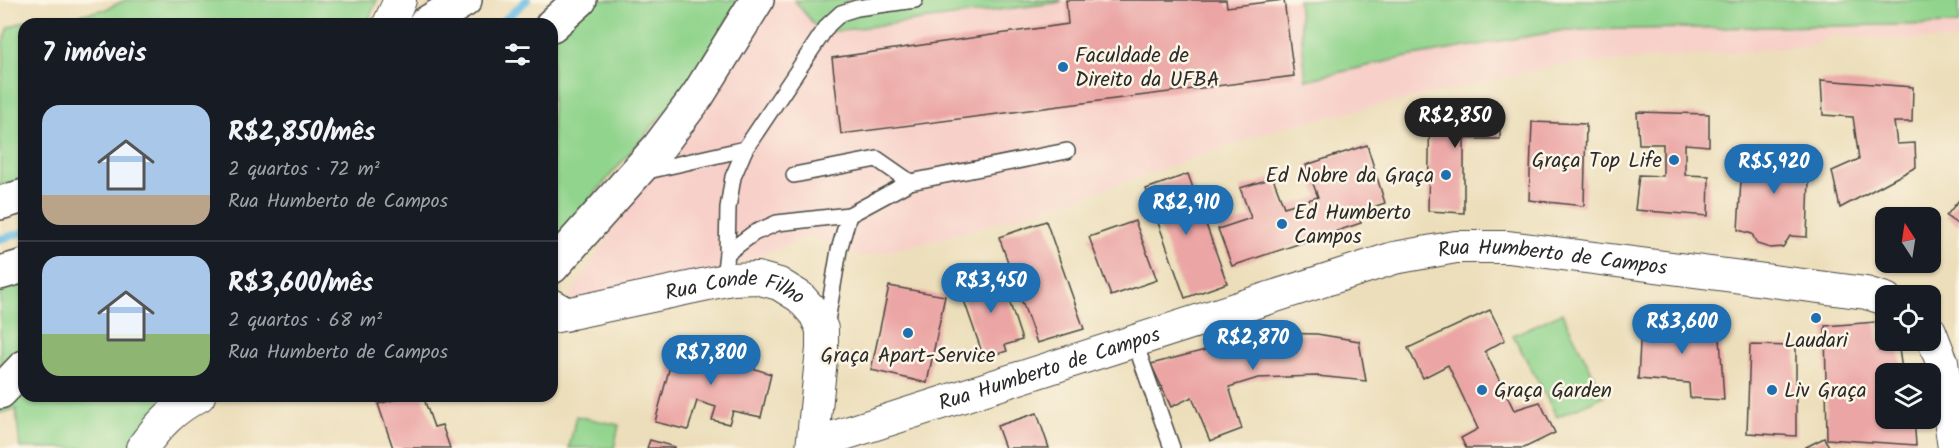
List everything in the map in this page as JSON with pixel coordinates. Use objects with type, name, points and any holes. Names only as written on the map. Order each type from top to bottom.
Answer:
[{"type":"main road","points":[[435,18],[465,0]]},
{"type":"main road","points":[[558,20],[580,0]]},
{"type":"main road","points":[[558,260],[658,148],[698,95],[758,0]]},
{"type":"main road","points":[[0,203],[18,198]]},
{"type":"main road","points":[[0,273],[18,268]]},
{"type":"main road","points":[[0,392],[18,374]]},
{"type":"street","points":[[392,18],[400,0]]},
{"type":"street","name":"Rua Humberto de Campos","points":[[813,446],[1134,340],[1394,258],[1456,247],[1519,249],[1875,296]]},
{"type":"street","name":"Rua Conde Filho","points":[[558,312],[729,266],[757,278],[780,284],[800,297],[815,314],[822,328],[813,446]]},
{"type":"street","points":[[1938,351],[1942,362],[1954,448]]},
{"type":"street","points":[[142,448],[160,424],[187,402]]},
{"type":"lane","points":[[729,266],[728,208],[733,177],[745,149],[828,25],[842,13],[857,8],[915,0]]},
{"type":"lane","points":[[635,173],[745,149]]},
{"type":"lane","points":[[729,266],[754,233],[777,223],[849,215],[910,182],[1067,151]]},
{"type":"lane","points":[[794,175],[877,159],[910,182]]},
{"type":"lane","points":[[822,349],[839,250],[849,215]]},
{"type":"lane","points":[[1134,340],[1172,448]]},
{"type":"shaded area","points":[[762,0],[1959,0],[1959,41],[1830,36],[1814,46],[1560,65],[1282,127],[1084,196],[938,240],[861,257],[809,236],[725,270],[565,303]]},
{"type":"green space","points":[[125,0],[377,0],[370,18],[66,18],[106,9]]},
{"type":"green space","points":[[592,0],[739,0],[690,82],[558,237],[558,31]]},
{"type":"green space","points":[[794,0],[1061,0],[1061,2],[821,33]]},
{"type":"green space","points":[[1298,0],[1959,0],[1959,24],[1565,30],[1407,57],[1306,80]]},
{"type":"green space","points":[[18,24],[18,181],[0,186],[0,88],[4,64],[3,42],[9,27]]},
{"type":"green space","points":[[18,277],[18,402],[166,402],[127,448],[20,448],[16,409],[0,413],[0,282]]},
{"type":"green space","points":[[1562,313],[1604,396],[1557,417],[1513,335]]},
{"type":"green space","points":[[576,416],[619,425],[614,448],[569,448]]},
{"type":"building","name":"Faculdade de Direito da UFBA","points":[[1066,0],[1226,0],[1227,7],[1284,0],[1294,76],[841,134],[832,58],[1068,24]]},
{"type":"building","points":[[1821,80],[1913,87],[1912,122],[1894,122],[1897,144],[1915,143],[1916,167],[1840,208],[1832,171],[1859,159],[1853,117],[1823,115]]},
{"type":"building","name":"Ed Nobre da Graça","points":[[1430,103],[1500,105],[1500,139],[1464,139],[1464,213],[1428,211]]},
{"type":"building","name":"Graça Top Life","points":[[1637,112],[1709,114],[1709,146],[1685,144],[1685,175],[1709,176],[1708,216],[1635,210],[1639,175],[1663,176],[1663,144],[1639,144]]},
{"type":"building","points":[[1532,122],[1586,124],[1584,206],[1529,200]]},
{"type":"building","points":[[1367,145],[1385,203],[1358,212],[1361,223],[1232,266],[1218,229],[1251,218],[1240,188],[1273,178],[1284,207],[1318,197],[1306,165]]},
{"type":"building","points":[[1743,147],[1810,151],[1807,237],[1790,236],[1783,247],[1770,248],[1757,244],[1752,234],[1738,230]]},
{"type":"building","points":[[1188,174],[1227,283],[1185,298],[1146,189]]},
{"type":"building","points":[[1959,200],[1959,225],[1946,216]]},
{"type":"building","points":[[1046,221],[1084,329],[1037,343],[999,237]]},
{"type":"building","points":[[1135,221],[1157,280],[1111,296],[1089,237]]},
{"type":"building","points":[[1000,273],[1022,340],[1005,345],[1007,351],[984,358],[959,286]]},
{"type":"building","name":"Graça Apart-Service","points":[[889,286],[945,296],[927,383],[871,370]]},
{"type":"building","name":"Graça Garden","points":[[1490,310],[1505,340],[1485,351],[1514,410],[1540,402],[1555,433],[1524,448],[1466,448],[1461,438],[1478,429],[1448,365],[1423,378],[1408,348]]},
{"type":"building","points":[[1653,316],[1706,319],[1720,338],[1724,400],[1690,398],[1689,383],[1638,379],[1641,325]]},
{"type":"building","points":[[1875,322],[1875,351],[1899,351],[1901,363],[1875,363],[1875,429],[1915,429],[1916,445],[1827,439],[1825,326]]},
{"type":"building","points":[[1271,333],[1317,334],[1359,341],[1366,381],[1317,376],[1258,378],[1229,387],[1242,429],[1210,441],[1192,397],[1171,407],[1151,364]]},
{"type":"building","points":[[694,338],[724,343],[733,352],[733,362],[771,374],[761,417],[733,411],[729,424],[712,420],[716,407],[697,401],[688,430],[655,422],[674,351],[690,353]]},
{"type":"building","name":"Liv Graça","points":[[1750,345],[1796,346],[1796,436],[1747,433]]},
{"type":"building","points":[[425,402],[434,427],[442,425],[450,448],[393,448],[378,404]]},
{"type":"building","points":[[1037,413],[1049,448],[1005,448],[997,426]]},
{"type":"building","points":[[1824,438],[1830,448],[1804,448]]},
{"type":"building","points":[[650,440],[675,447],[675,448],[647,448]]},
{"type":"waterway","points":[[507,18],[527,0]]},
{"type":"waterway","points":[[0,239],[18,234]]},
{"type":"place","name":"Faculdade de Direito da UFBA","points":[[1063,67]]},
{"type":"place","name":"Graça Top Life","points":[[1674,160]]},
{"type":"place","name":"Ed Nobre da Graça","points":[[1446,175]]},
{"type":"place","name":"Ed Humberto Campos","points":[[1282,224]]},
{"type":"place","name":"Laudari","points":[[1816,318]]},
{"type":"place","name":"Graça Apart-Service","points":[[908,333]]},
{"type":"place","name":"Graça Garden","points":[[1482,390]]},
{"type":"place","name":"Liv Graça","points":[[1772,390]]}]
